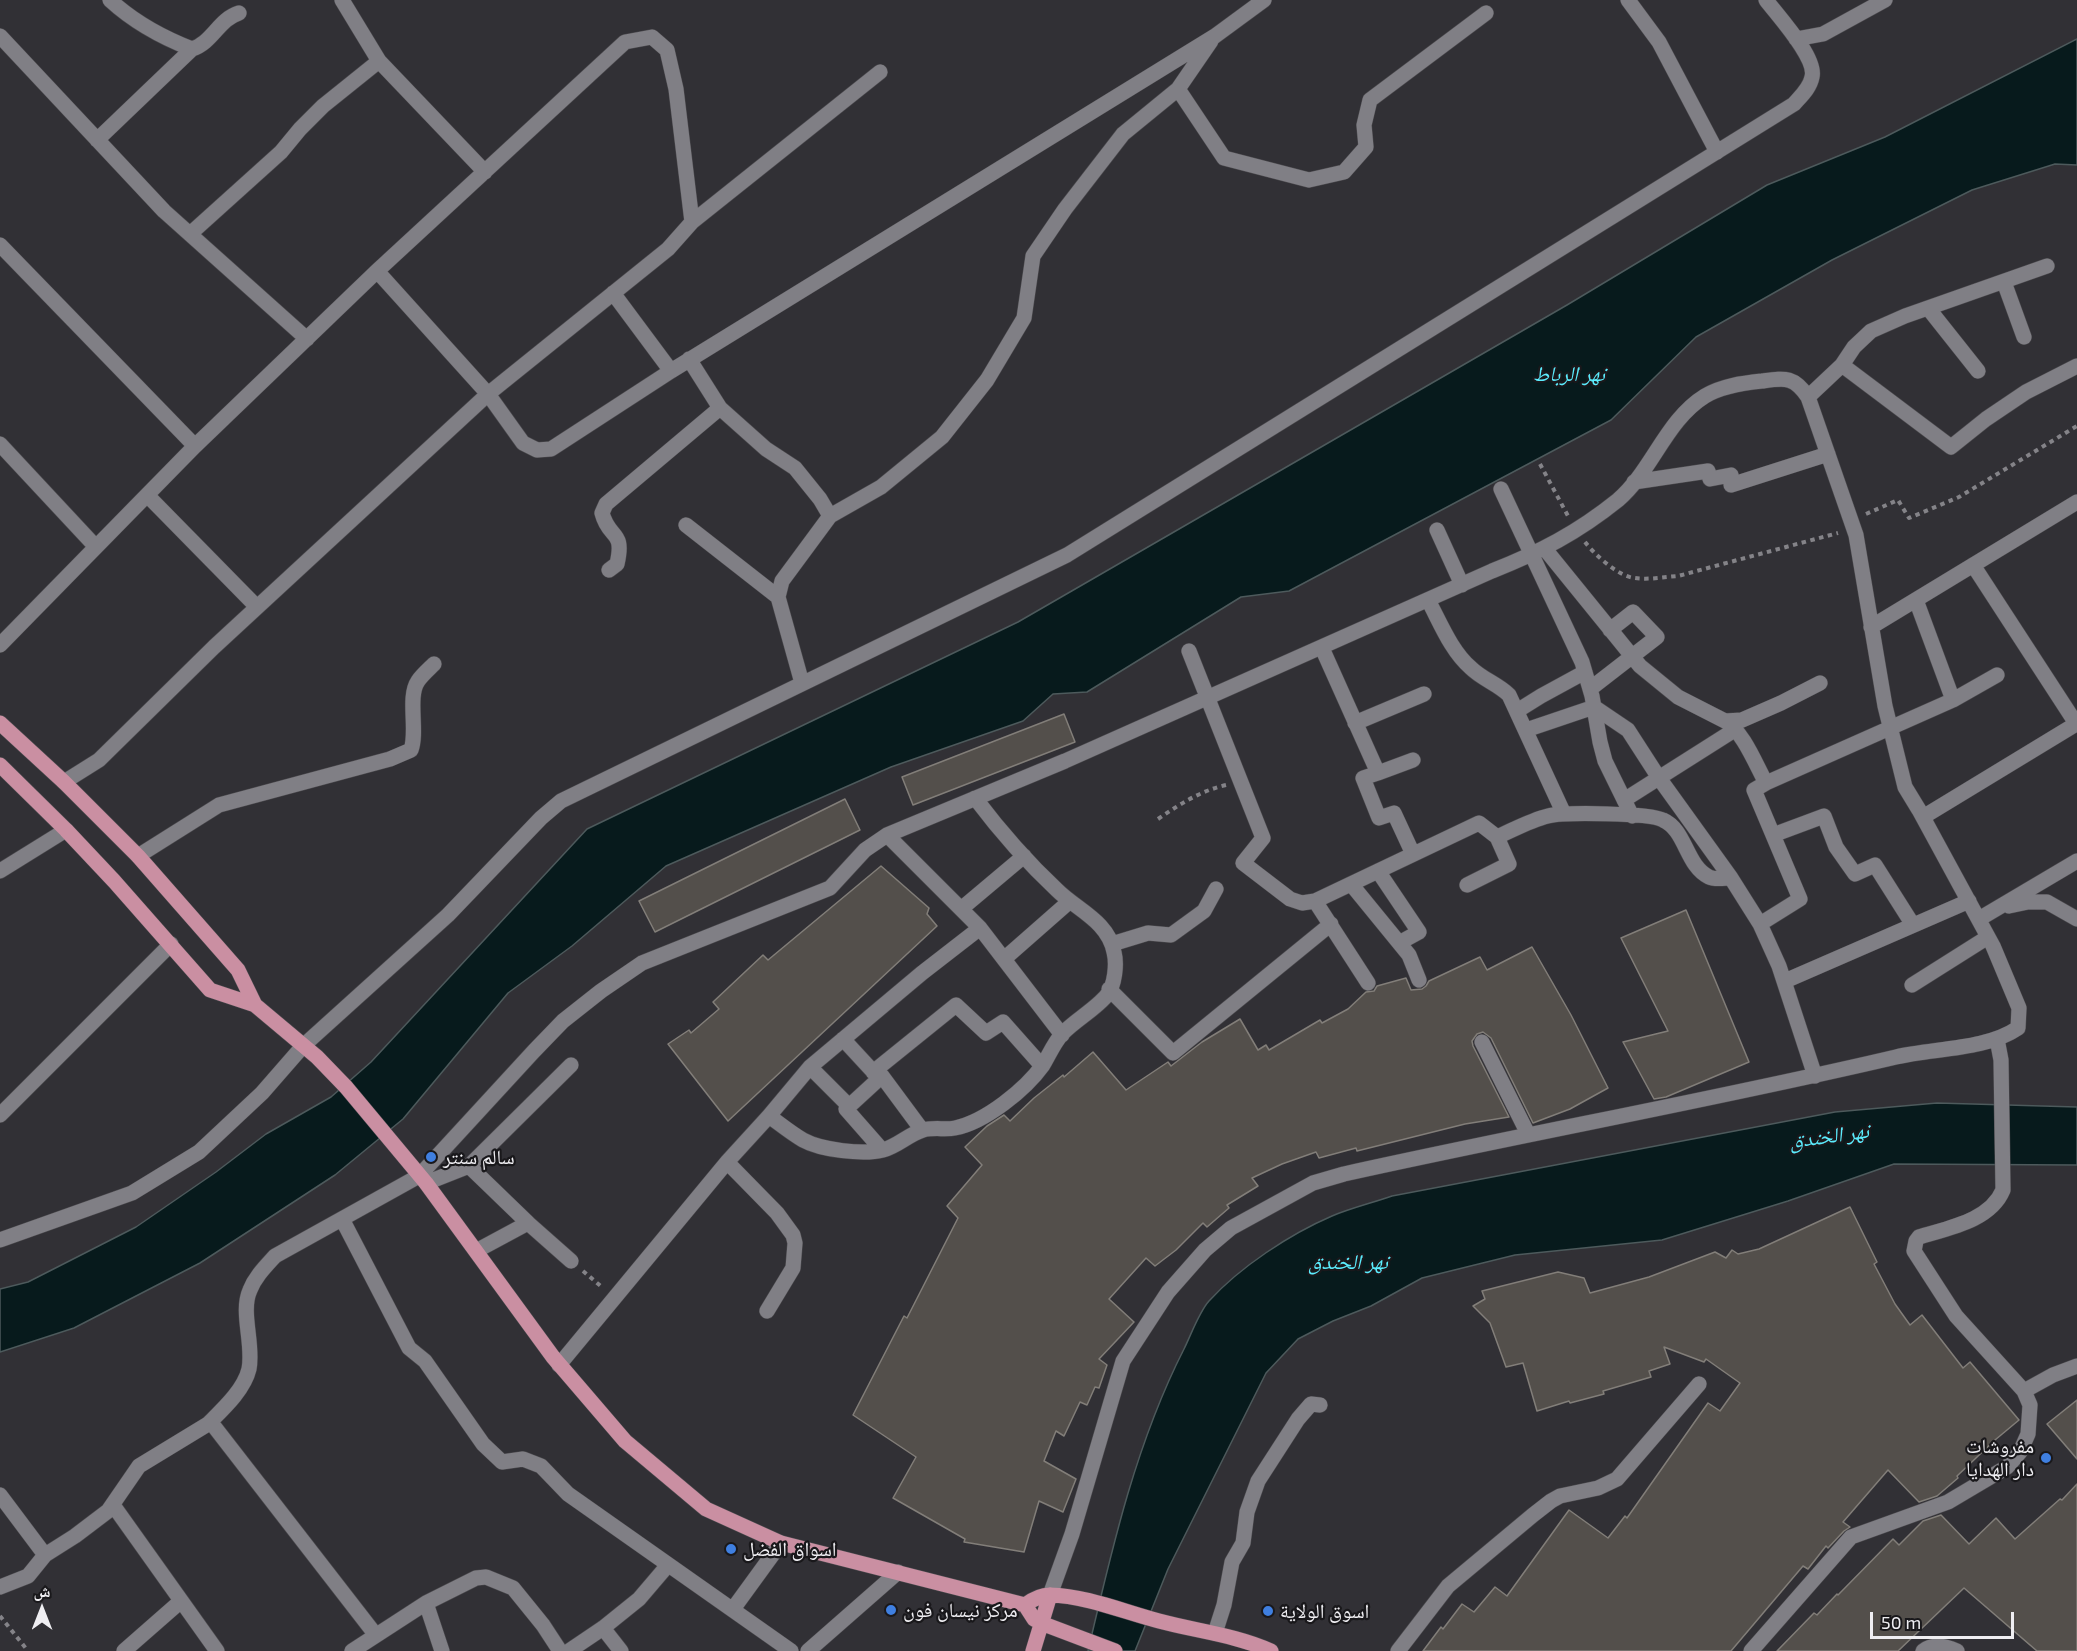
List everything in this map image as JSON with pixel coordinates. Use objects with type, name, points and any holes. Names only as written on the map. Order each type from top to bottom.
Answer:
[{"type":"main road","points":[[0,723],[64,782],[138,856],[238,970],[255,1005]]},
{"type":"main road","points":[[0,765],[66,830],[210,990],[255,1005],[317,1057],[346,1087],[418,1175],[559,1365],[625,1441],[706,1509],[781,1543],[1025,1605],[1034,1619],[1041,1623],[1115,1651]]},
{"type":"main road","points":[[1033,1651],[1050,1595]]},
{"type":"main road","points":[[1025,1605],[1032,1600],[1050,1595],[1086,1601],[1215,1633],[1244,1647],[1271,1651]]},
{"type":"street","points":[[110,0],[147,30],[192,49]]},
{"type":"street","points":[[342,0],[379,60],[485,172]]},
{"type":"street","points":[[377,271],[488,394],[523,443],[537,450],[551,448],[671,370],[1215,36],[1264,0]]},
{"type":"street","points":[[1628,0],[1659,42],[1717,152]]},
{"type":"street","points":[[0,1240],[132,1193],[199,1152],[262,1093],[303,1046],[448,915],[541,818],[561,801],[1067,555],[1794,105],[1808,88],[1813,69],[1796,39],[1767,0]]},
{"type":"street","points":[[1796,39],[1823,34],[1885,0]]},
{"type":"street","points":[[97,140],[192,49],[204,43],[225,20],[239,13]]},
{"type":"street","points":[[1178,89],[1224,158],[1309,180],[1344,172],[1366,147],[1364,124],[1370,100],[1486,13]]},
{"type":"street","points":[[0,36],[164,211],[307,339]]},
{"type":"street","points":[[802,683],[778,597],[782,581],[830,516],[880,488],[942,437],[987,380],[1024,318],[1033,256],[1065,209],[1123,134],[1178,89],[1215,36]]},
{"type":"street","points":[[0,645],[195,446],[377,271],[625,42],[652,37],[667,50],[676,89],[692,222]]},
{"type":"street","points":[[190,234],[281,152],[323,106],[379,60]]},
{"type":"street","points":[[64,782],[99,759],[257,607],[488,394],[668,249],[692,222],[880,72]]},
{"type":"street","points":[[0,245],[195,446]]},
{"type":"street","points":[[1808,397],[1842,365],[1854,347],[1871,331],[1928,308],[2048,266]]},
{"type":"street","points":[[2004,282],[2024,337]]},
{"type":"street","points":[[613,293],[671,370]]},
{"type":"street","points":[[1928,308],[1978,371]]},
{"type":"street","points":[[689,359],[720,408],[766,448],[795,468],[820,499],[830,516]]},
{"type":"street","points":[[1842,365],[1951,447],[1986,419],[2026,392],[2077,366]]},
{"type":"street","points":[[0,1587],[28,1576],[45,1555],[108,1511],[139,1466],[208,1424],[228,1403],[249,1371],[251,1351],[247,1314],[248,1292],[257,1277],[275,1256],[418,1175],[563,1021],[642,963],[830,888],[865,850],[887,835],[1208,698],[1538,552],[1576,531],[1619,499],[1685,412],[1706,395],[1738,384],[1776,379],[1792,380],[1800,385],[1808,397],[1852,524],[1890,729],[1905,787],[1988,937],[2019,1008],[2018,1028],[1997,1039],[1910,1054],[1815,1076],[1344,1174],[1313,1183],[1254,1214],[1231,1228],[1205,1250],[1168,1292],[1123,1361],[1072,1534],[1050,1595]]},
{"type":"street","points":[[609,570],[617,564],[620,550],[619,540],[604,523],[602,513],[606,504],[720,408]]},
{"type":"street","points":[[1,448],[96,547]]},
{"type":"street","points":[[1634,482],[1708,471],[1710,479],[1731,475],[1731,484],[1828,454]]},
{"type":"street","points":[[1501,489],[1538,552],[1582,662],[1605,761],[1632,816]]},
{"type":"street","points":[[147,495],[257,607]]},
{"type":"street","points":[[1872,627],[2077,502]]},
{"type":"street","points":[[686,525],[778,597]]},
{"type":"street","points":[[1437,530],[1462,585]]},
{"type":"street","points":[[1538,552],[1610,630],[1632,658],[1657,682],[1678,697],[1730,725],[1766,783]]},
{"type":"street","points":[[1923,818],[2077,724],[1973,565]]},
{"type":"street","points":[[1428,600],[1464,661],[1472,670],[1509,695],[1564,814]]},
{"type":"street","points":[[1916,600],[1953,700]]},
{"type":"street","points":[[1590,689],[1657,637],[1634,612],[1610,630]]},
{"type":"street","points":[[1322,648],[1378,773]]},
{"type":"street","points":[[1189,651],[1263,838],[1243,863],[1290,899],[1302,903],[1316,901],[1479,823],[1497,837],[1509,864],[1467,885]]},
{"type":"street","points":[[138,856],[219,805],[390,759],[411,750],[415,739],[412,713],[416,682],[434,664]]},
{"type":"street","points":[[1517,711],[1585,672]]},
{"type":"street","points":[[1760,924],[1800,899],[1754,790],[1953,700],[1997,675]]},
{"type":"street","points":[[1624,800],[1659,778],[1730,725],[1781,704],[1820,683]]},
{"type":"street","points":[[1355,723],[1424,694]]},
{"type":"street","points":[[1526,730],[1594,707]]},
{"type":"street","points":[[1594,707],[1628,730],[1659,778],[1731,878],[1760,924],[1785,981],[1815,1076]]},
{"type":"street","points":[[1413,759],[1364,778],[1379,818],[1394,813],[1413,854]]},
{"type":"street","points":[[769,1116],[804,1141],[823,1147],[851,1151],[882,1150],[905,1141],[922,1130],[954,1128],[985,1115],[1023,1087],[1042,1066],[1062,1035],[1107,995],[1116,966],[1110,938],[1099,924],[1058,891],[1024,856],[975,798]]},
{"type":"street","points":[[1497,837],[1548,816],[1564,814],[1663,819],[1677,833],[1697,867],[1704,874],[1709,878],[1731,878]]},
{"type":"street","points":[[1773,835],[1824,816],[1836,847],[1855,874],[1875,865],[1913,926]]},
{"type":"street","points":[[0,871],[66,830]]},
{"type":"street","points":[[887,835],[980,928],[1062,1035]]},
{"type":"street","points":[[961,909],[1024,856]]},
{"type":"street","points":[[1979,919],[2077,861]]},
{"type":"street","points":[[1378,871],[1419,932],[1399,943]]},
{"type":"street","points":[[1351,884],[1409,955],[1419,980]]},
{"type":"street","points":[[1112,944],[1148,933],[1171,935],[1204,911],[1216,889]]},
{"type":"street","points":[[1004,959],[1070,901]]},
{"type":"street","points":[[1316,901],[1368,982]]},
{"type":"street","points":[[1785,981],[1969,901]]},
{"type":"street","points":[[1979,919],[2006,907],[2028,902],[2048,902],[2077,919]]},
{"type":"street","points":[[1109,989],[1173,1053],[1331,924]]},
{"type":"street","points":[[559,1365],[609,1293],[769,1116],[810,1067],[922,973],[980,928]]},
{"type":"street","points":[[1912,985],[1988,937]]},
{"type":"street","points":[[0,1115],[171,944]]},
{"type":"street","points":[[882,1150],[846,1109],[876,1075],[956,1005],[986,1033],[1003,1022],[1042,1066]]},
{"type":"street","points":[[843,1039],[876,1075],[882,1076],[922,1130]]},
{"type":"street","points":[[1751,1651],[1851,1537],[1948,1502],[2007,1467],[2020,1452],[2028,1434],[2030,1405],[2024,1391],[1956,1316],[1914,1251],[1919,1237],[1968,1221],[1993,1206],[2000,1198],[2003,1190],[2001,1060],[1997,1039]]},
{"type":"street","points":[[1482,1042],[1528,1134]]},
{"type":"street","points":[[418,1175],[469,1166],[571,1065]]},
{"type":"street","points":[[810,1067],[849,1106]]},
{"type":"street","points":[[727,1162],[786,1224],[795,1243],[793,1268],[767,1311]]},
{"type":"street","points":[[469,1166],[571,1261]]},
{"type":"street","points":[[342,1219],[409,1348],[425,1361],[483,1444],[502,1462],[523,1458],[541,1466],[567,1494],[791,1651]]},
{"type":"street","points":[[476,1251],[528,1223]]},
{"type":"street","points":[[2024,1391],[2053,1375],[2077,1366]]},
{"type":"street","points":[[1398,1651],[1448,1586],[1533,1515],[1560,1496],[1598,1488],[1617,1479],[1699,1384]]},
{"type":"street","points":[[1215,1633],[1224,1605],[1232,1562],[1244,1543],[1247,1512],[1258,1481],[1298,1419],[1311,1404],[1320,1405]]},
{"type":"street","points":[[208,1424],[219,1429],[375,1634]]},
{"type":"street","points":[[0,1495],[45,1555]]},
{"type":"street","points":[[113,1505],[217,1651]]},
{"type":"street","points":[[733,1609],[781,1543]]},
{"type":"street","points":[[569,1651],[603,1628],[639,1599],[668,1565]]},
{"type":"street","points":[[808,1651],[898,1572]]},
{"type":"street","points":[[352,1651],[426,1603],[476,1578],[486,1577],[513,1588],[543,1625],[560,1651]]},
{"type":"street","points":[[124,1651],[181,1601]]},
{"type":"street","points":[[426,1603],[442,1651]]},
{"type":"street","points":[[603,1628],[621,1651]]},
{"type":"street","points":[[1923,1651],[1928,1647],[1938,1646],[1957,1651]]},
{"type":"path","points":[[1540,464],[1576,531],[1610,566],[1632,578],[1678,576],[1852,524],[1898,500],[1909,518],[1949,501],[2077,426]]},
{"type":"path","points":[[1158,819],[1208,789],[1241,782]]},
{"type":"path","points":[[571,1261],[609,1293]]},
{"type":"path","points":[[0,1616],[28,1651]]},
{"type":"water","name":"نهر الرباط","points":[[2077,39],[2077,165],[2055,164],[1972,190],[1832,260],[1696,337],[1611,420],[1289,591],[1241,597],[1087,692],[1053,694],[1023,721],[891,767],[666,866],[572,946],[508,993],[403,1119],[335,1175],[200,1263],[74,1328],[0,1352],[0,1289],[28,1282],[136,1227],[216,1172],[266,1134],[331,1097],[371,1062],[587,829],[1018,622],[1567,305],[1767,185],[1885,137]]},
{"type":"water","name":"نهر الخندق","points":[[1937,1103],[2077,1107],[2077,1165],[1894,1164],[1788,1201],[1662,1240],[1515,1255],[1422,1278],[1371,1306],[1333,1321],[1298,1339],[1266,1373],[1168,1569],[1135,1651],[1088,1651],[1116,1535],[1139,1459],[1152,1421],[1195,1324],[1205,1306],[1221,1288],[1250,1264],[1283,1242],[1332,1216],[1392,1196],[1835,1112]]},
{"type":"building","points":[[1064,714],[1075,742],[913,805],[902,777]]},
{"type":"building","points":[[845,799],[860,830],[655,932],[639,901]]},
{"type":"building","points":[[881,866],[929,908],[927,914],[937,926],[728,1121],[668,1044],[689,1030],[691,1033],[719,1009],[713,1002],[763,955],[768,960]]},
{"type":"building","points":[[1686,910],[1749,1062],[1666,1097],[1654,1099],[1623,1042],[1668,1031],[1621,938]]},
{"type":"building","points":[[1532,947],[1571,1015],[1608,1088],[1570,1109],[1533,1123],[1491,1038],[1483,1032],[1477,1034],[1472,1041],[1473,1046],[1509,1117],[1465,1124],[1357,1151],[1356,1148],[1319,1158],[1316,1152],[1282,1164],[1252,1178],[1258,1186],[1227,1205],[1229,1208],[1207,1227],[1203,1223],[1176,1250],[1155,1266],[1146,1258],[1109,1299],[1134,1322],[1099,1359],[1107,1365],[1099,1388],[1095,1387],[1087,1405],[1080,1402],[1064,1436],[1056,1431],[1044,1461],[1076,1479],[1063,1512],[1039,1501],[1024,1552],[964,1542],[965,1539],[893,1498],[916,1457],[853,1415],[904,1316],[907,1318],[958,1218],[947,1206],[982,1165],[965,1147],[987,1126],[1004,1115],[1010,1121],[1034,1098],[1063,1075],[1064,1077],[1093,1052],[1126,1090],[1168,1062],[1171,1066],[1202,1042],[1240,1019],[1258,1050],[1266,1045],[1269,1050],[1320,1020],[1322,1023],[1348,1009],[1366,992],[1374,991],[1377,986],[1406,978],[1411,990],[1422,989],[1429,981],[1480,957],[1487,970]]},
{"type":"building","points":[[1850,1207],[1877,1262],[1874,1264],[1895,1304],[1910,1325],[1922,1315],[1963,1368],[1970,1362],[2019,1420],[1937,1496],[1919,1502],[1888,1470],[1843,1522],[1850,1527],[1828,1548],[1826,1546],[1808,1569],[1803,1566],[1731,1651],[1423,1651],[1462,1604],[1474,1612],[1495,1587],[1507,1596],[1569,1510],[1608,1538],[1625,1516],[1627,1518],[1708,1403],[1720,1411],[1740,1383],[1706,1359],[1704,1362],[1664,1347],[1670,1364],[1649,1371],[1651,1377],[1603,1391],[1604,1394],[1570,1403],[1569,1401],[1537,1411],[1523,1363],[1506,1367],[1490,1323],[1473,1306],[1485,1299],[1482,1291],[1558,1272],[1584,1278],[1590,1293],[1649,1277],[1715,1252],[1726,1258],[1732,1250],[1738,1254],[1759,1249]]},
{"type":"building","points":[[2077,1400],[2077,1459],[2047,1424]]},
{"type":"building","points":[[2077,1484],[2077,1651],[2037,1651],[1964,1588],[1898,1651],[1777,1651],[1814,1613],[1817,1615],[1838,1595],[1893,1539],[1899,1545],[1923,1521],[1941,1515],[1969,1544],[1996,1518],[2015,1539],[2060,1499],[2062,1500]]},
{"type":"place","name":"سالم سنتر","points":[[431,1157]]},
{"type":"place","name":"مفروشات دار الهدايا","points":[[2046,1458]]},
{"type":"place","name":"اسواق الفضل","points":[[731,1549]]},
{"type":"place","name":"مركز نيسان فون","points":[[891,1610]]},
{"type":"place","name":"اسوق الولاية","points":[[1268,1611]]}]
